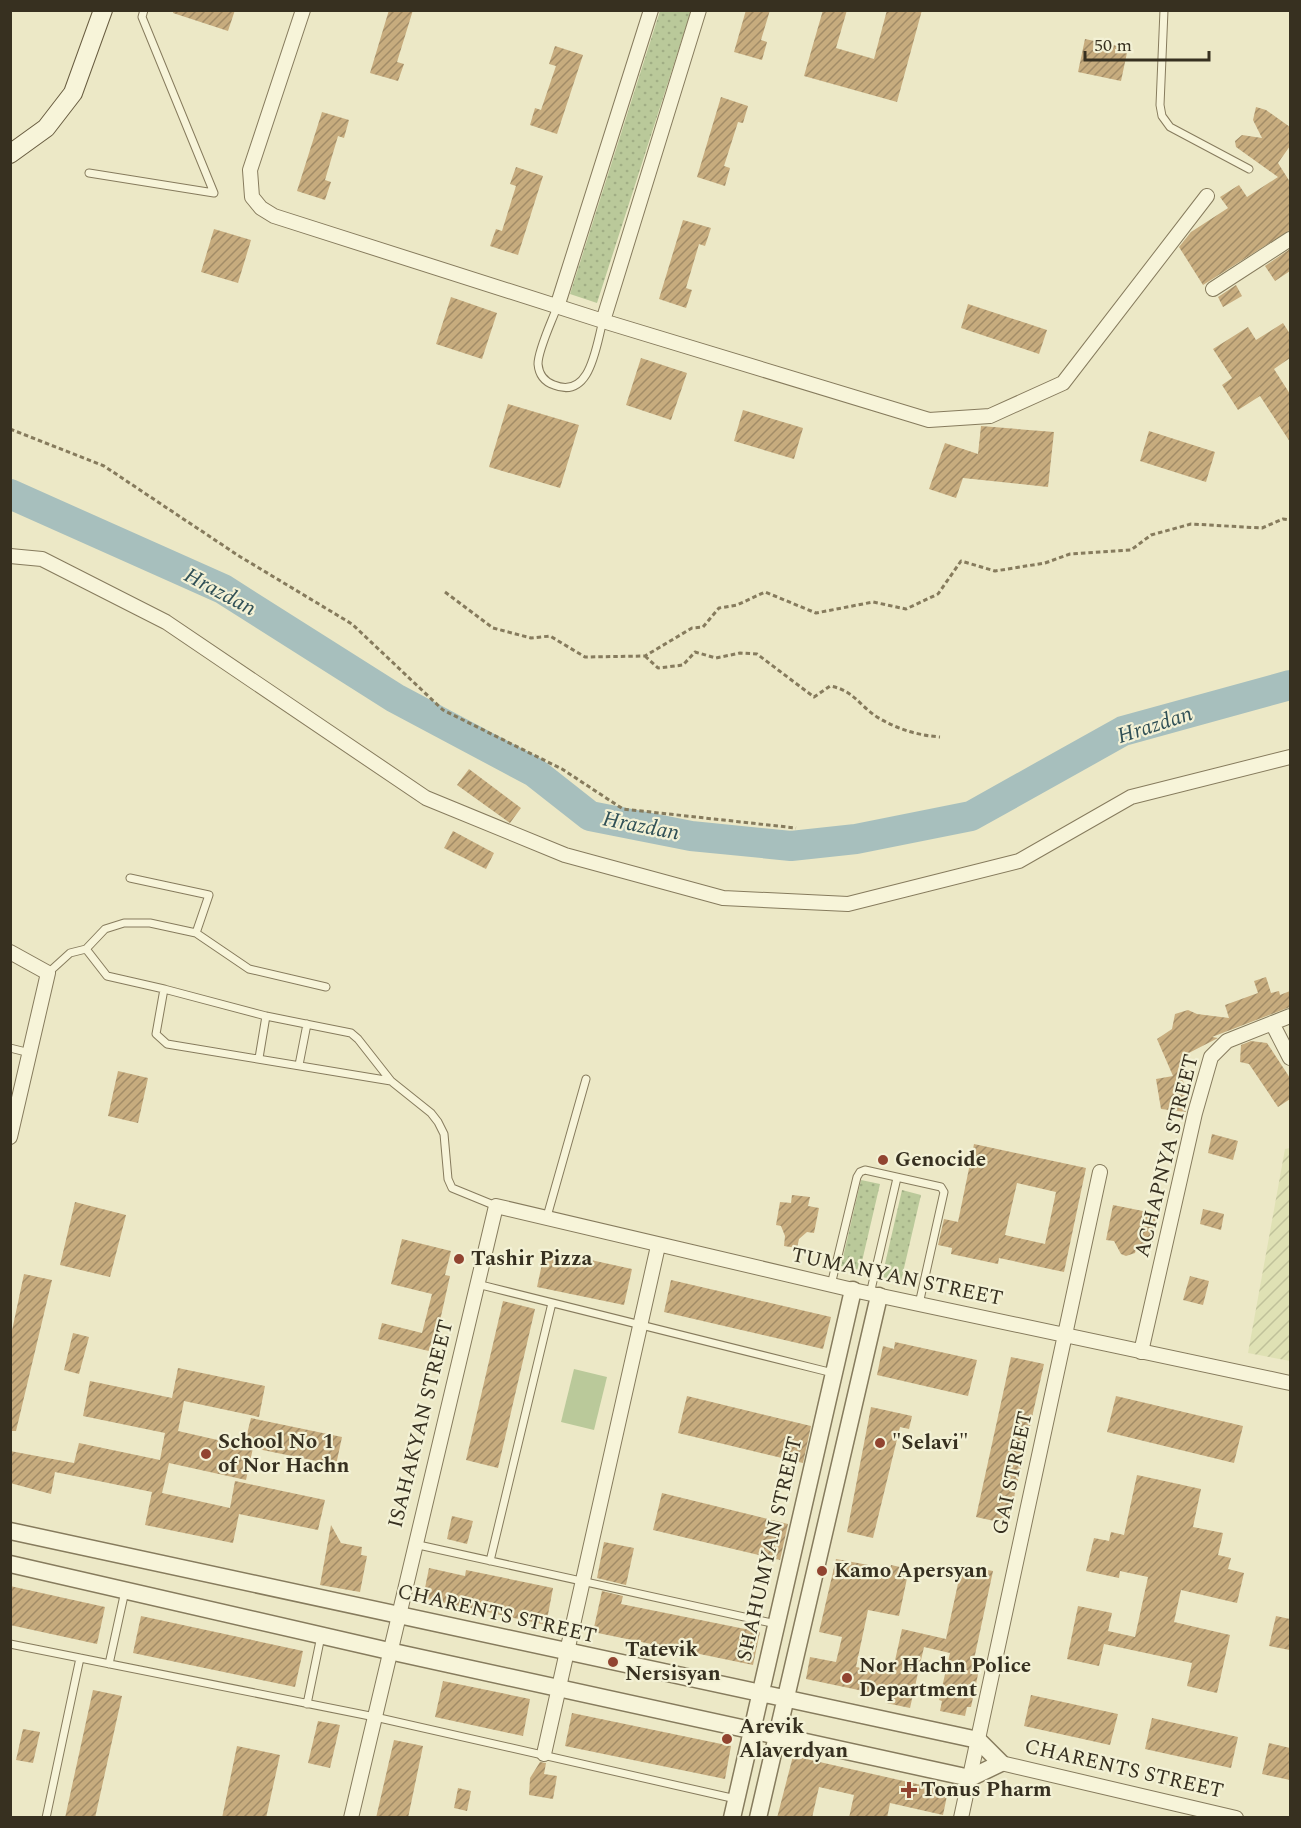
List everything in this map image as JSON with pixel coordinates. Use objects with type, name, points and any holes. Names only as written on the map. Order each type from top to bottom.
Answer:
[{"type":"main road","points":[[10,154],[46,128],[73,93],[103,10]]},
{"type":"street","points":[[303,10],[250,170],[252,197],[261,208],[274,216],[557,307],[929,420],[990,416],[1063,383],[1207,196]]},
{"type":"street","points":[[557,307],[651,10]]},
{"type":"street","points":[[603,321],[699,10]]},
{"type":"street","points":[[1213,289],[1290,239]]},
{"type":"street","points":[[10,556],[42,559],[166,622],[426,798],[565,855],[723,898],[848,904],[1018,861],[1131,797],[1290,758]]},
{"type":"street","points":[[10,952],[48,973],[10,1137]]},
{"type":"street","name":"ACHAPNYA STREET","points":[[1141,1352],[1207,1066],[1217,1048],[1227,1041],[1290,1016]]},
{"type":"street","points":[[1272,1023],[1290,1058]]},
{"type":"street","name":"GAI STREET","points":[[961,1818],[1100,1172]]},
{"type":"street","name":"TUMANYAN STREET","points":[[496,1206],[546,1220],[874,1295],[1290,1383]]},
{"type":"street","name":"ISAHAKYAN STREET","points":[[351,1818],[496,1206]]},
{"type":"street","points":[[544,1754],[565,1652],[658,1246]]},
{"type":"street","name":"SHAHUMYAN STREET","points":[[732,1818],[853,1290]]},
{"type":"street","points":[[758,1818],[874,1295]]},
{"type":"street","name":"CHARENTS STREET","points":[[10,1531],[760,1695],[978,1740],[1001,1763],[1236,1818]]},
{"type":"street","points":[[10,1564],[389,1652],[777,1734],[970,1778]]},
{"type":"street","name":"CHARENTS STREET","points":[[970,1778],[1001,1763]]},
{"type":"lane","points":[[89,173],[214,193],[142,17],[144,10]]},
{"type":"lane","points":[[1164,10],[1160,105],[1162,116],[1170,127],[1249,169]]},
{"type":"lane","points":[[557,307],[538,366],[543,378],[559,387],[576,385],[587,375],[603,321]]},
{"type":"lane","points":[[130,878],[209,895],[196,933]]},
{"type":"lane","points":[[48,973],[70,953],[86,949],[105,929],[124,923],[150,923],[196,933],[249,969],[326,987]]},
{"type":"lane","points":[[86,949],[107,976],[266,1016],[351,1033],[391,1081],[431,1113],[438,1122],[444,1134],[448,1179],[452,1188],[496,1206]]},
{"type":"lane","points":[[164,989],[156,1034],[166,1044],[391,1081]]},
{"type":"lane","points":[[259,1058],[266,1016]]},
{"type":"lane","points":[[299,1065],[306,1024]]},
{"type":"lane","points":[[10,1048],[30,1053]]},
{"type":"lane","points":[[546,1220],[586,1078]]},
{"type":"lane","points":[[831,1285],[860,1172],[865,1170],[940,1187],[944,1192],[919,1304]]},
{"type":"lane","points":[[874,1295],[897,1178]]},
{"type":"lane","points":[[477,1284],[834,1373]]},
{"type":"lane","points":[[490,1561],[552,1303]]},
{"type":"lane","points":[[414,1545],[776,1624]]},
{"type":"lane","points":[[109,1664],[125,1591]]},
{"type":"lane","points":[[308,1704],[321,1636]]},
{"type":"lane","points":[[11,1646],[375,1717],[736,1799]]},
{"type":"lane","points":[[46,1818],[80,1658]]},
{"type":"path","points":[[10,429],[104,466],[239,556],[352,624],[443,711],[562,770],[623,809],[796,828]]},
{"type":"path","points":[[445,592],[493,628],[531,638],[550,636],[585,657],[645,656],[692,628],[703,627],[719,608],[737,605],[765,592],[816,614],[873,602],[906,609],[938,594],[961,561],[995,571],[1045,563],[1070,554],[1131,550],[1151,535],[1191,524],[1262,528],[1283,519],[1290,520]]},
{"type":"path","points":[[645,656],[658,668],[683,665],[695,652],[716,658],[740,653],[757,654],[814,697],[830,686],[844,688],[876,716],[913,735],[940,737]]},
{"type":"green space","points":[[660,11],[691,11],[597,303],[570,294]]},
{"type":"green space","points":[[1290,1148],[1290,1361],[1248,1353],[1285,1149]]},
{"type":"green space","points":[[861,1180],[880,1184],[860,1270],[841,1266]]},
{"type":"green space","points":[[902,1190],[921,1195],[901,1281],[882,1277]]},
{"type":"green space","points":[[574,1369],[607,1377],[594,1430],[561,1422]]},
{"type":"building","points":[[174,10],[235,10],[228,31],[173,13]]},
{"type":"building","points":[[389,10],[413,10],[397,62],[404,64],[398,81],[370,73]]},
{"type":"building","points":[[746,10],[770,10],[761,40],[767,42],[762,60],[734,52]]},
{"type":"building","points":[[823,10],[847,10],[836,48],[874,59],[887,10],[922,10],[897,102],[804,76]]},
{"type":"building","points":[[1085,39],[1128,48],[1121,81],[1078,72]]},
{"type":"building","points":[[555,46],[583,55],[557,134],[530,125],[535,108],[541,110],[556,66],[549,64]]},
{"type":"building","points":[[721,97],[748,106],[743,123],[738,122],[724,166],[730,168],[725,186],[697,177]]},
{"type":"building","points":[[1256,107],[1266,110],[1290,127],[1290,146],[1278,163],[1290,182],[1290,230],[1203,285],[1179,247],[1191,232],[1228,208],[1220,197],[1239,185],[1247,197],[1278,177],[1236,147],[1235,141],[1242,135],[1262,138],[1253,120]]},
{"type":"building","points":[[322,112],[349,120],[344,138],[338,136],[325,180],[331,182],[325,200],[297,191]]},
{"type":"building","points":[[516,167],[543,176],[518,255],[490,246],[496,229],[502,231],[516,186],[510,184]]},
{"type":"building","points":[[683,220],[711,228],[705,246],[699,244],[686,288],[692,290],[686,308],[659,299]]},
{"type":"building","points":[[214,229],[251,240],[238,283],[201,272]]},
{"type":"building","points":[[1290,249],[1290,271],[1275,281],[1265,266]]},
{"type":"building","points":[[1236,285],[1242,296],[1223,307],[1218,297]]},
{"type":"building","points":[[451,297],[497,313],[482,359],[436,344]]},
{"type":"building","points":[[968,304],[1047,330],[1039,354],[961,328]]},
{"type":"building","points":[[1283,323],[1290,334],[1290,358],[1274,369],[1290,394],[1290,442],[1260,396],[1238,410],[1222,385],[1232,378],[1213,349],[1248,327],[1256,340]]},
{"type":"building","points":[[641,358],[687,373],[671,420],[626,405]]},
{"type":"building","points":[[508,404],[579,425],[560,488],[489,467]]},
{"type":"building","points":[[743,410],[803,428],[794,459],[734,441]]},
{"type":"building","points":[[981,426],[1054,432],[1048,487],[963,478],[956,498],[929,489],[945,443],[978,454]]},
{"type":"building","points":[[1149,431],[1215,452],[1206,482],[1140,461]]},
{"type":"building","points":[[469,769],[521,808],[510,823],[457,785]]},
{"type":"building","points":[[453,831],[494,853],[486,869],[444,848]]},
{"type":"building","points":[[1266,977],[1271,993],[1279,991],[1280,995],[1290,991],[1290,1007],[1212,1037],[1218,1038],[1181,1057],[1186,1112],[1161,1109],[1156,1079],[1173,1076],[1157,1039],[1172,1029],[1175,1014],[1188,1010],[1197,1014],[1229,1018],[1225,1005],[1258,993],[1254,981]]},
{"type":"building","points":[[1251,1041],[1267,1043],[1290,1078],[1290,1099],[1278,1107],[1249,1064],[1240,1062],[1241,1045]]},
{"type":"building","points":[[118,1071],[148,1078],[138,1123],[108,1116]]},
{"type":"building","points":[[1212,1134],[1238,1141],[1233,1160],[1208,1153]]},
{"type":"building","points":[[974,1144],[1086,1168],[1064,1272],[999,1258],[998,1264],[951,1254],[952,1248],[938,1245],[944,1219],[958,1222]],"holes":[[[1017,1183],[1056,1192],[1045,1244],[1005,1235]]]},
{"type":"building","points":[[792,1195],[810,1197],[808,1206],[819,1208],[814,1233],[807,1232],[799,1239],[797,1248],[784,1246],[785,1236],[781,1226],[776,1225],[780,1202],[791,1203]]},
{"type":"building","points":[[75,1202],[126,1215],[110,1277],[60,1265]]},
{"type":"building","points":[[1113,1205],[1158,1214],[1151,1249],[1137,1246],[1135,1253],[1126,1256],[1121,1254],[1114,1241],[1106,1240]]},
{"type":"building","points":[[1203,1209],[1224,1214],[1221,1230],[1200,1224]]},
{"type":"building","points":[[402,1239],[451,1251],[445,1275],[450,1276],[433,1352],[378,1339],[382,1323],[422,1333],[432,1294],[391,1284]]},
{"type":"building","points":[[545,1250],[632,1269],[624,1305],[537,1287]]},
{"type":"building","points":[[24,1274],[52,1280],[16,1431],[10,1431],[10,1340]]},
{"type":"building","points":[[1190,1276],[1209,1281],[1203,1305],[1183,1300]]},
{"type":"building","points":[[671,1280],[831,1317],[823,1349],[664,1312]]},
{"type":"building","points":[[503,1301],[535,1309],[498,1468],[466,1460]]},
{"type":"building","points":[[73,1333],[89,1337],[79,1374],[64,1370]]},
{"type":"building","points":[[895,1342],[977,1360],[968,1396],[877,1375],[883,1346],[894,1349]]},
{"type":"building","points":[[1011,1357],[1044,1364],[1008,1524],[976,1517]]},
{"type":"building","name":"School No 1 of Nor Hachn","points":[[178,1368],[265,1386],[259,1417],[184,1401],[178,1431],[244,1446],[251,1418],[342,1437],[336,1465],[253,1448],[246,1480],[169,1463],[162,1493],[230,1508],[235,1481],[325,1500],[318,1530],[239,1514],[233,1543],[145,1525],[152,1492],[55,1472],[51,1494],[10,1483],[10,1451],[74,1463],[79,1443],[160,1460],[165,1433],[83,1416],[90,1381],[172,1398]]},
{"type":"building","points":[[687,1396],[811,1426],[803,1463],[678,1433]]},
{"type":"building","points":[[1116,1396],[1243,1426],[1234,1463],[1107,1432]]},
{"type":"building","points":[[871,1407],[912,1416],[909,1429],[900,1427],[873,1538],[847,1532]]},
{"type":"building","points":[[1137,1475],[1201,1489],[1193,1527],[1223,1533],[1218,1555],[1231,1558],[1228,1569],[1244,1573],[1237,1603],[1181,1590],[1174,1622],[1230,1635],[1217,1693],[1187,1686],[1192,1663],[1104,1644],[1099,1666],[1067,1659],[1078,1606],[1112,1613],[1108,1631],[1135,1637],[1148,1577],[1120,1571],[1119,1578],[1086,1571],[1094,1538],[1109,1541],[1111,1532],[1124,1535]]},
{"type":"building","points":[[662,1493],[788,1524],[780,1560],[653,1530]]},
{"type":"building","points":[[452,1516],[473,1521],[467,1544],[447,1539]]},
{"type":"building","points":[[331,1525],[341,1543],[362,1547],[361,1555],[367,1556],[360,1592],[320,1585]]},
{"type":"building","points":[[604,1542],[634,1548],[626,1585],[597,1578]]},
{"type":"building","points":[[836,1559],[890,1569],[891,1565],[909,1569],[899,1616],[868,1610],[856,1667],[892,1674],[902,1629],[946,1639],[962,1565],[993,1571],[973,1664],[980,1665],[971,1707],[967,1707],[965,1716],[940,1711],[942,1701],[939,1700],[950,1653],[924,1647],[910,1708],[886,1703],[887,1696],[806,1679],[810,1657],[836,1662],[842,1637],[819,1632]]},
{"type":"building","points":[[429,1568],[465,1576],[466,1570],[553,1588],[546,1625],[423,1598]]},
{"type":"building","points":[[10,1586],[105,1607],[97,1644],[10,1625]]},
{"type":"building","points":[[602,1591],[623,1596],[621,1604],[760,1632],[753,1665],[593,1632]]},
{"type":"building","points":[[141,1616],[303,1651],[295,1687],[133,1653]]},
{"type":"building","points":[[1276,1616],[1290,1619],[1290,1650],[1269,1646]]},
{"type":"building","points":[[443,1681],[530,1699],[523,1736],[435,1717]]},
{"type":"building","points":[[93,1690],[122,1696],[95,1818],[65,1818]]},
{"type":"building","points":[[1031,1695],[1118,1714],[1110,1745],[1024,1726]]},
{"type":"building","points":[[572,1713],[731,1746],[725,1779],[565,1746]]},
{"type":"building","points":[[1152,1718],[1238,1737],[1231,1768],[1145,1749]]},
{"type":"building","points":[[318,1721],[340,1725],[330,1768],[308,1763]]},
{"type":"building","points":[[23,1729],[40,1732],[33,1763],[16,1760]]},
{"type":"building","points":[[394,1740],[423,1746],[408,1818],[376,1818]]},
{"type":"building","points":[[1269,1743],[1290,1748],[1290,1780],[1262,1774]]},
{"type":"building","points":[[237,1746],[280,1755],[266,1818],[222,1818]]},
{"type":"building","points":[[793,1756],[948,1791],[943,1815],[890,1803],[887,1818],[849,1818],[854,1795],[819,1787],[812,1818],[777,1818]]},
{"type":"building","points":[[540,1762],[546,1763],[544,1774],[557,1776],[553,1799],[529,1795],[530,1778]]},
{"type":"building","points":[[458,1788],[471,1791],[467,1811],[454,1808]]},
{"type":"waterway","name":"Hrazdan","points":[[10,494],[223,589],[395,698],[534,772],[590,816],[691,836],[791,846],[856,839],[971,816],[1123,731],[1290,685]]},
{"type":"place","name":"Genocide","points":[[883,1160]]},
{"type":"place","name":"Tashir Pizza","points":[[459,1259]]},
{"type":"place","name":"\"Selavi\"","points":[[880,1443]]},
{"type":"place","name":"School No 1 of Nor Hachn","points":[[206,1454]]},
{"type":"place","name":"Kamo Apersyan","points":[[822,1571]]},
{"type":"place","name":"Tatevik Nersisyan","points":[[613,1662]]},
{"type":"place","name":"Nor Hachn Police Department","points":[[847,1678]]},
{"type":"place","name":"Arevik Alaverdyan","points":[[727,1739]]},
{"type":"place","name":"Tonus Pharm","points":[[909,1790]]}]
